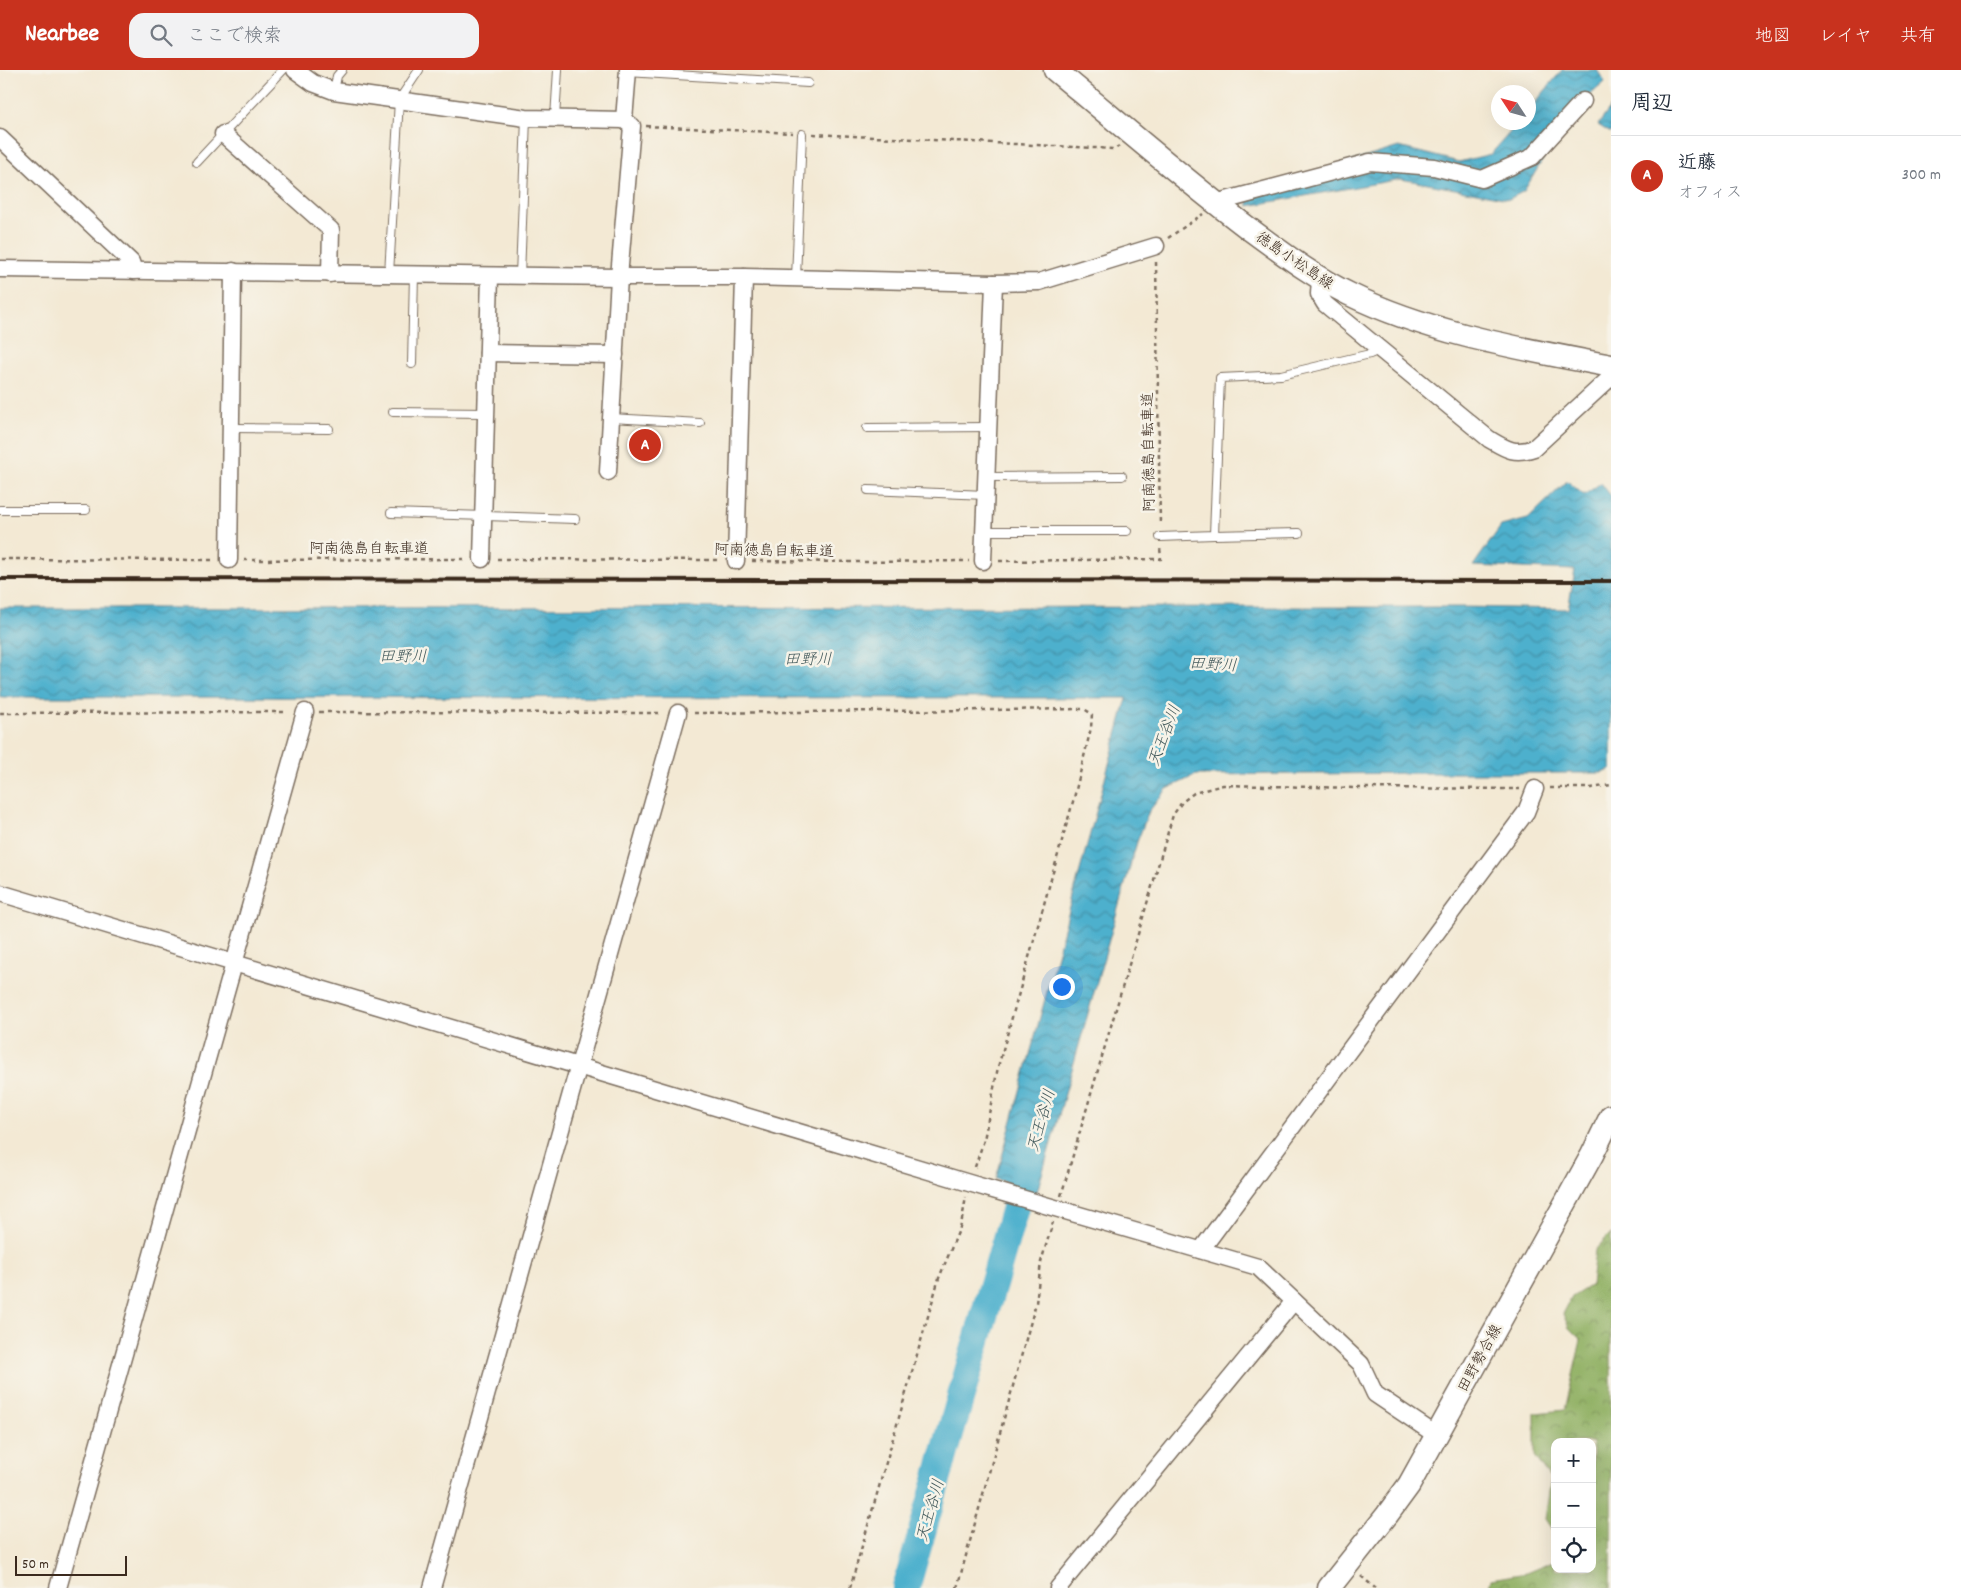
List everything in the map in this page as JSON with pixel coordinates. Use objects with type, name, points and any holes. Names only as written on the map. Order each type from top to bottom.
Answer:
[{"type":"main road","name":"徳島小松島線","points":[[1055,70],[1215,203],[1300,267],[1350,295],[1415,322],[1511,346],[1611,366]]},
{"type":"main road","name":"田野勢合線","points":[[1329,1588],[1409,1485],[1592,1155],[1611,1116]]},
{"type":"street","points":[[294,70],[313,83],[334,91],[526,118],[628,123]]},
{"type":"street","points":[[608,472],[628,123],[628,71]]},
{"type":"street","points":[[1215,203],[1370,162],[1434,168],[1482,179],[1532,157],[1583,101]]},
{"type":"street","points":[[223,134],[332,230],[330,274]]},
{"type":"street","points":[[0,138],[131,262],[134,271]]},
{"type":"street","points":[[0,269],[490,276],[744,277],[994,283],[1039,282],[1156,246]]},
{"type":"street","points":[[230,560],[233,271]]},
{"type":"street","points":[[482,559],[490,276]]},
{"type":"street","points":[[736,560],[744,277]]},
{"type":"street","points":[[1320,279],[1319,294],[1325,304],[1489,439],[1505,448],[1522,452],[1534,448],[1611,377]]},
{"type":"street","points":[[983,561],[994,283]]},
{"type":"street","points":[[488,353],[615,355]]},
{"type":"street","points":[[58,1588],[305,712]]},
{"type":"street","points":[[432,1588],[678,713]]},
{"type":"street","points":[[1201,1250],[1526,812],[1535,788]]},
{"type":"street","points":[[0,894],[973,1185],[1258,1267],[1361,1364],[1375,1394],[1436,1435]]},
{"type":"street","points":[[1058,1588],[1294,1301]]},
{"type":"lane","points":[[198,162],[283,70]]},
{"type":"lane","points":[[334,91],[337,76],[342,70]]},
{"type":"lane","points":[[389,274],[399,100],[419,70]]},
{"type":"lane","points":[[555,118],[558,70]]},
{"type":"lane","points":[[628,71],[808,83]]},
{"type":"lane","points":[[520,276],[526,118]]},
{"type":"lane","points":[[796,278],[802,134]]},
{"type":"lane","points":[[412,364],[414,274]]},
{"type":"lane","points":[[1214,535],[1220,378],[1281,376],[1380,350]]},
{"type":"lane","points":[[393,412],[486,413]]},
{"type":"lane","points":[[612,418],[700,422]]},
{"type":"lane","points":[[231,428],[329,429]]},
{"type":"lane","points":[[867,428],[988,428]]},
{"type":"lane","points":[[986,477],[1122,476]]},
{"type":"lane","points":[[868,490],[986,495]]},
{"type":"lane","points":[[0,510],[86,510]]},
{"type":"lane","points":[[391,513],[575,518]]},
{"type":"lane","points":[[984,531],[1127,531]]},
{"type":"lane","points":[[1160,537],[1298,533]]},
{"type":"path","points":[[628,123],[802,134],[1115,149],[1133,136]]},
{"type":"path","points":[[1156,246],[1197,220],[1215,203]]},
{"type":"path","name":"阿南徳島自転車道","points":[[0,559],[482,559],[859,562],[1161,559],[1156,246]]},
{"type":"path","points":[[0,713],[678,713],[1084,708],[1092,714],[1091,728],[1074,798],[998,1067],[973,1185],[961,1225],[939,1278],[850,1588]]},
{"type":"path","points":[[957,1588],[1036,1303],[1041,1262],[1053,1208],[1173,815],[1182,802],[1194,793],[1223,785],[1356,788],[1591,788],[1611,785]]},
{"type":"green space","points":[[1611,1233],[1611,1588],[1489,1588],[1491,1579],[1526,1573],[1551,1563],[1551,1573],[1596,1573],[1596,1438],[1551,1438],[1551,1479],[1535,1456],[1535,1413],[1565,1410],[1581,1340],[1569,1328],[1563,1314],[1572,1297],[1591,1285],[1595,1250]]},
{"type":"green space","points":[[1551,1479],[1551,1528],[1545,1519]]},
{"type":"water","points":[[1562,70],[1597,70],[1605,82],[1583,101],[1548,151],[1524,191],[1509,199],[1401,179],[1248,206],[1248,193],[1399,147],[1459,162],[1491,154],[1512,130],[1536,130],[1536,102]]},
{"type":"water","points":[[1611,107],[1611,133],[1598,125]]},
{"type":"water","name":"田野川","points":[[1567,481],[1584,495],[1601,483],[1611,496],[1611,770],[1601,773],[1196,775],[1167,789],[1149,811],[1137,842],[1037,1192],[996,1179],[1127,698],[0,697],[0,608],[1462,607],[1568,609],[1575,570],[1473,566],[1501,526],[1528,519]]},
{"type":"waterway","name":"天王谷川","points":[[906,1588],[1031,1152]]},
{"type":"railway","points":[[0,579],[1611,581]]},
{"type":"place","name":"近藤","points":[[645,445]]}]
